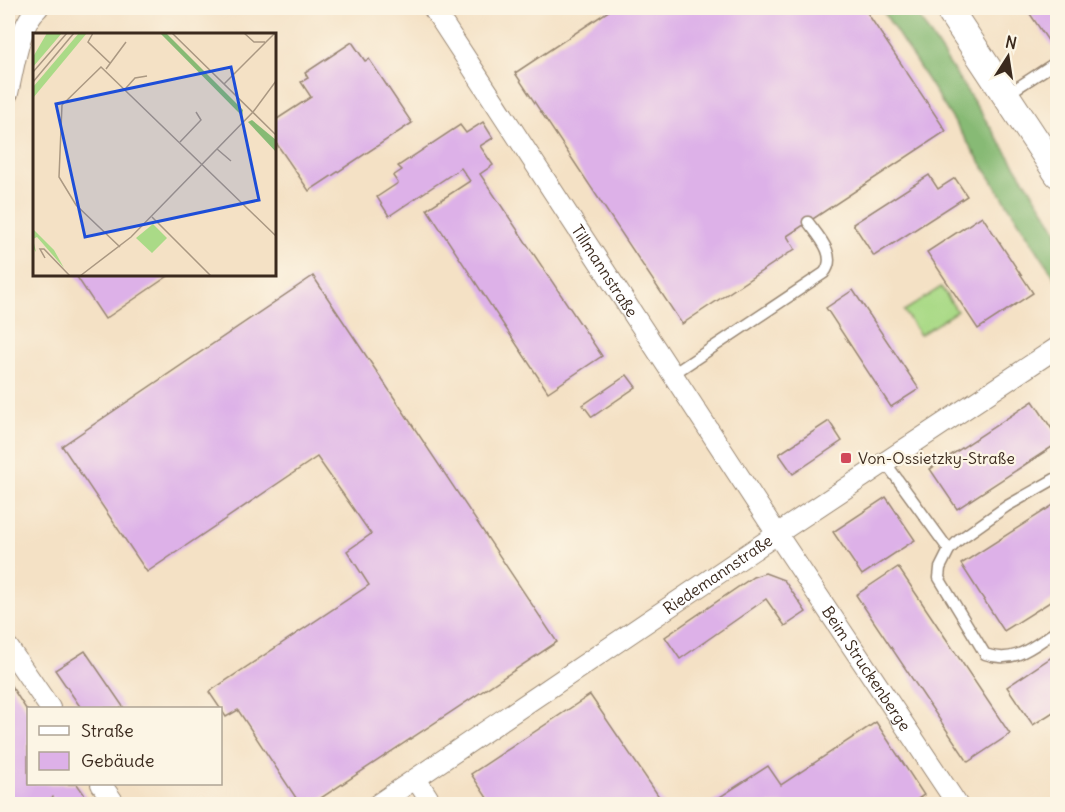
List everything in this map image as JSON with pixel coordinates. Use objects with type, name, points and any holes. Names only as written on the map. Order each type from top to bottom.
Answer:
[{"type":"main road","points":[[948,8],[1058,174]]},
{"type":"street","points":[[8,93],[22,36],[32,13],[38,8]]},
{"type":"street","name":"Tillmannstraße","points":[[433,8],[777,534]]},
{"type":"street","name":"Riedemannstraße","points":[[378,804],[1058,347]]},
{"type":"street","name":"Beim Struckenberge","points":[[777,534],[957,804]]},
{"type":"street","points":[[8,647],[49,707]]},
{"type":"street","points":[[416,780],[432,804]]},
{"type":"street","points":[[102,785],[115,804]]},
{"type":"lane","points":[[1006,96],[1058,61]]},
{"type":"lane","points":[[673,374],[824,273],[830,263],[828,252],[808,222]]},
{"type":"lane","points":[[885,462],[949,550]]},
{"type":"lane","points":[[1058,477],[1007,506],[959,540],[949,550],[940,568],[939,578],[985,654],[996,658],[1019,655],[1058,630]]},
{"type":"green space","points":[[881,8],[913,8],[1057,230],[1057,281]]},
{"type":"green space","points":[[941,287],[957,311],[920,335],[904,311]]},
{"type":"building","points":[[613,8],[864,8],[946,131],[787,236],[795,249],[682,324],[515,73]]},
{"type":"building","points":[[1026,8],[1058,8],[1058,45],[1053,48]]},
{"type":"building","points":[[352,42],[365,61],[369,59],[412,123],[309,191],[276,143],[276,120],[311,97],[301,82],[308,78],[305,73]]},
{"type":"building","points":[[483,122],[493,138],[480,146],[493,165],[480,174],[602,356],[548,392],[427,209],[470,181],[461,168],[389,216],[377,197],[398,183],[393,176],[402,170],[398,166],[460,125],[466,133]]},
{"type":"building","points":[[929,175],[938,189],[955,178],[967,196],[874,256],[853,224]]},
{"type":"building","points":[[982,216],[1033,293],[978,329],[927,252]]},
{"type":"building","points":[[76,276],[168,276],[105,319]]},
{"type":"building","points":[[313,276],[557,642],[312,804],[300,804],[238,710],[226,717],[222,707],[219,707],[209,692],[369,585],[347,551],[371,534],[317,457],[147,572],[62,446]]},
{"type":"building","points":[[853,290],[919,389],[891,407],[826,308]]},
{"type":"building","points":[[627,375],[636,387],[592,417],[583,405]]},
{"type":"building","points":[[1033,401],[1058,438],[1058,443],[957,509],[930,469]]},
{"type":"building","points":[[829,421],[842,441],[793,474],[779,454]]},
{"type":"building","points":[[886,497],[915,540],[862,575],[833,532]]},
{"type":"building","points":[[1058,502],[1058,597],[1004,631],[961,564]]},
{"type":"building","points":[[898,567],[1010,734],[968,762],[856,595]]},
{"type":"building","points":[[765,573],[784,580],[806,612],[785,626],[766,599],[680,659],[665,637],[753,577]]},
{"type":"building","points":[[85,651],[123,707],[80,707],[55,670]]},
{"type":"building","points":[[1058,653],[1058,709],[1033,725],[1007,687]]},
{"type":"building","points":[[8,681],[27,710],[27,785],[78,785],[91,804],[58,804],[53,797],[42,804],[8,804]]},
{"type":"building","points":[[590,695],[664,804],[491,804],[471,774]]},
{"type":"building","points":[[876,722],[924,795],[910,804],[709,804],[768,766],[781,785]]},
{"type":"place","name":"Von-Ossietzky-Straße","points":[[846,458]]}]
